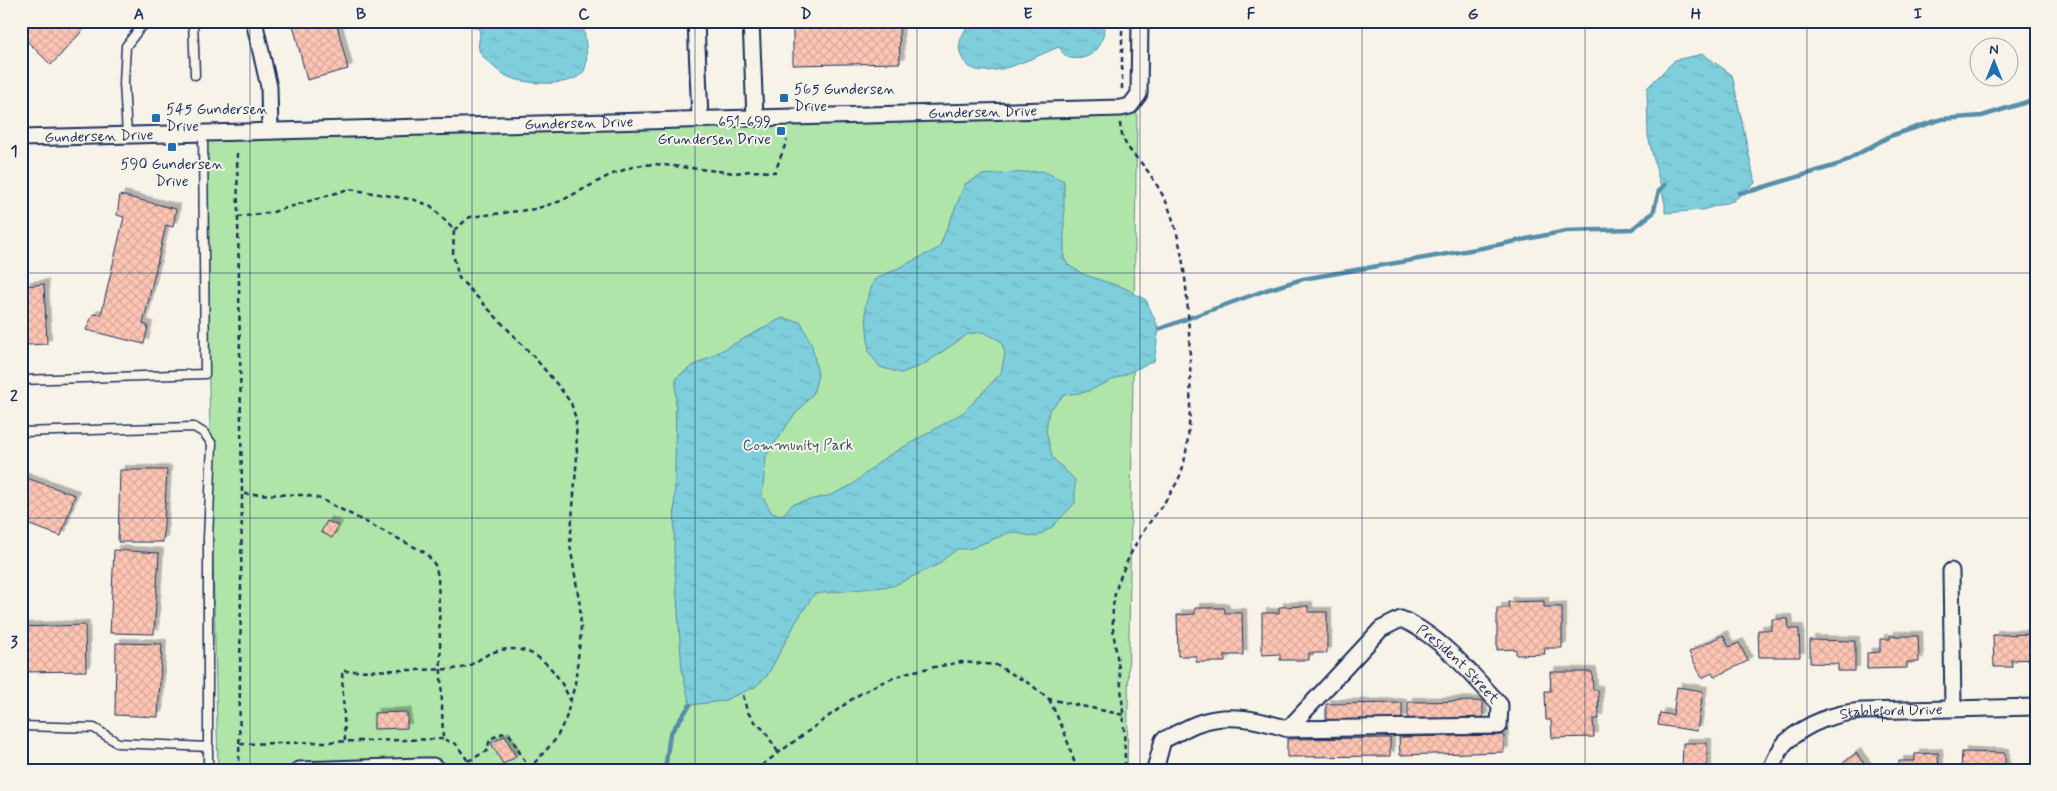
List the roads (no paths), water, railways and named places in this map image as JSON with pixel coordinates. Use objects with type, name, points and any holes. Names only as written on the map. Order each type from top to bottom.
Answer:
[{"type":"street","points":[[254,21],[270,86],[270,131]]},
{"type":"street","points":[[696,21],[700,119]]},
{"type":"street","points":[[751,21],[755,118]]},
{"type":"street","name":"Gundersen Drive","points":[[21,138],[1121,108],[1128,97],[1139,94],[1140,21]]},
{"type":"street","points":[[1951,571],[1954,708]]},
{"type":"street","name":"President Street","points":[[1155,770],[1164,740],[1199,722],[1228,717],[1255,719],[1288,729],[1499,726],[1500,705],[1470,672],[1431,637],[1418,626],[1401,619],[1381,629],[1288,729]]},
{"type":"street","name":"Stableford Drive","points":[[1770,770],[1785,743],[1814,724],[1836,715],[1862,711],[2036,706]]},
{"type":"street","points":[[299,770],[433,766],[439,770]]},
{"type":"lane","points":[[126,135],[124,83],[126,46],[140,28],[150,21]]},
{"type":"lane","points":[[193,21],[195,75]]},
{"type":"lane","points":[[21,380],[205,374],[203,133]]},
{"type":"lane","points":[[21,432],[194,427],[204,433],[212,444],[208,538],[208,770]]},
{"type":"lane","points":[[21,726],[94,728],[118,743],[209,747]]},
{"type":"water","points":[[473,21],[583,21],[587,54],[584,71],[570,80],[550,83],[528,82],[507,76],[487,61],[479,51],[479,29],[473,27]]},
{"type":"water","points":[[972,21],[1104,21],[1104,33],[1097,49],[1082,58],[1069,58],[1064,55],[1059,47],[1004,68],[989,71],[976,70],[966,64],[959,48],[964,31]]},
{"type":"water","points":[[1703,54],[1732,75],[1755,183],[1733,201],[1702,210],[1665,213],[1665,204],[1648,136],[1647,88],[1675,60]]},
{"type":"water","points":[[1043,171],[1064,181],[1064,258],[1068,265],[1085,275],[1125,288],[1146,300],[1159,329],[1154,361],[1086,392],[1064,395],[1049,411],[1046,430],[1052,457],[1075,480],[1075,503],[1051,528],[1036,537],[1011,532],[969,549],[957,549],[937,565],[893,586],[814,594],[796,622],[767,676],[755,687],[723,701],[690,705],[682,671],[674,553],[676,378],[691,367],[782,318],[801,322],[812,346],[818,375],[813,394],[792,418],[766,456],[762,496],[772,513],[782,515],[793,504],[831,495],[852,485],[883,459],[964,412],[1001,373],[1005,353],[1001,341],[983,332],[968,334],[923,365],[901,373],[880,367],[869,352],[865,306],[874,280],[939,248],[965,184],[982,175]]},
{"type":"waterway","points":[[1739,193],[1840,164],[1890,136],[1942,119],[1982,116],[2036,99]]},
{"type":"waterway","points":[[1159,329],[1266,290],[1303,279],[1482,248],[1566,231],[1632,229],[1653,213],[1659,191],[1665,185]]},
{"type":"waterway","points":[[665,770],[670,734],[690,705]]},
{"type":"place","name":"565 Gundersen Drive","points":[[784,98]]},
{"type":"place","name":"545 Gundersen Drive","points":[[156,118]]},
{"type":"place","name":"651-699 Grundersen Drive","points":[[781,131]]},
{"type":"place","name":"590 Gundersen Drive","points":[[172,147]]},
{"type":"park label","name":"Community Park","points":[[798,445]]}]
